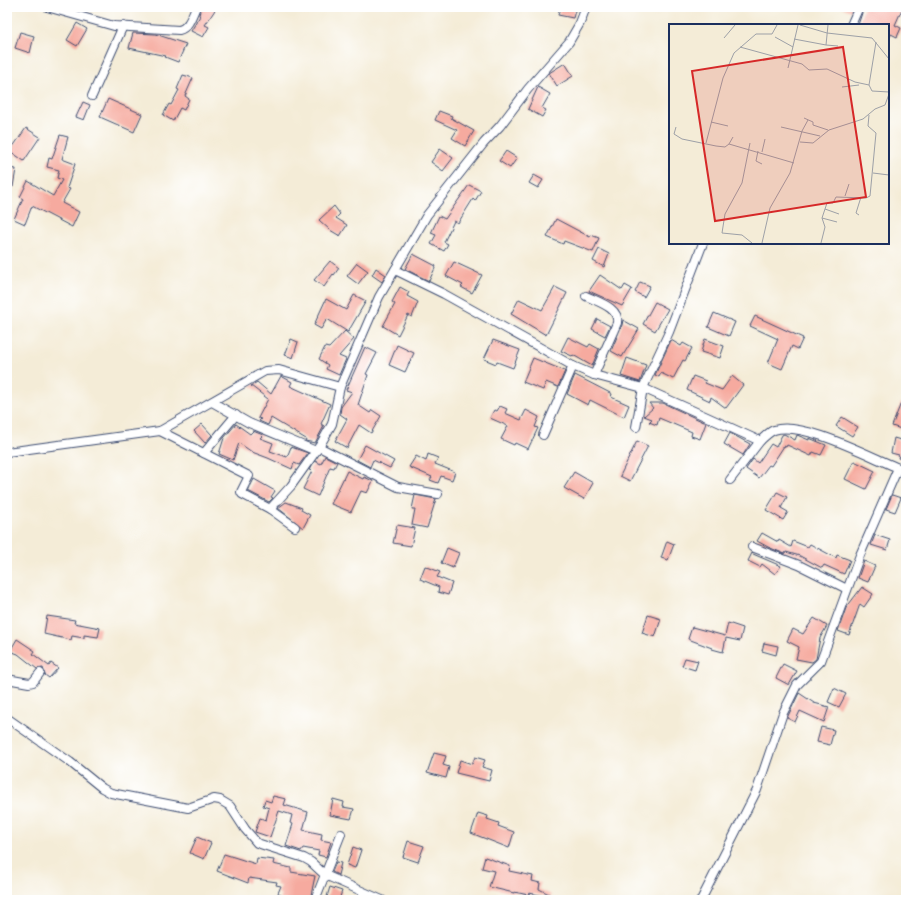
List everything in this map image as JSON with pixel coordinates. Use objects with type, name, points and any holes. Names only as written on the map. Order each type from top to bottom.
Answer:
[{"type":"street","points":[[47,7],[123,26],[183,29],[196,7]]},
{"type":"street","points":[[270,509],[291,486],[317,449],[332,424],[340,387],[379,297],[427,215],[484,143],[500,126],[528,89],[569,42],[580,23],[586,7]]},
{"type":"street","points":[[851,24],[859,7]]},
{"type":"street","points":[[92,96],[123,26]]},
{"type":"street","points":[[636,427],[643,388],[669,332],[703,244]]},
{"type":"street","points":[[395,270],[450,298],[573,366],[594,375],[643,388],[760,441]]},
{"type":"street","points":[[586,296],[614,311],[618,317],[617,323],[594,375]]},
{"type":"street","points":[[543,435],[573,366]]},
{"type":"street","points":[[7,452],[160,431],[212,402],[250,378],[272,369],[340,387]]},
{"type":"street","points":[[212,402],[277,436],[317,449],[398,487],[438,494]]},
{"type":"street","points":[[204,453],[236,415]]},
{"type":"street","points":[[730,480],[760,441],[773,430],[787,428],[838,441],[906,471]]},
{"type":"street","points":[[160,431],[249,476],[241,492],[242,494],[270,509],[295,527]]},
{"type":"street","points":[[701,900],[756,790],[783,713],[797,685],[821,661],[848,588],[898,468]]},
{"type":"street","points":[[752,547],[798,565],[848,588]]},
{"type":"street","points":[[7,680],[29,683],[33,682],[40,673]]},
{"type":"street","points":[[7,718],[70,762],[102,788],[111,793],[188,808],[214,800],[226,802],[254,841],[263,846],[304,858],[311,862],[324,875],[382,900]]},
{"type":"street","points":[[315,900],[341,834]]},
{"type":"building","points":[[201,7],[217,7],[205,25],[209,27],[203,37],[191,31],[200,16]]},
{"type":"building","points":[[560,7],[576,7],[573,18],[558,15]]},
{"type":"building","points":[[842,7],[853,7],[851,11]]},
{"type":"building","points":[[864,7],[903,7],[895,25],[901,28],[897,37],[891,34],[889,39],[889,24],[858,24]]},
{"type":"building","points":[[77,23],[87,29],[77,46],[67,40]]},
{"type":"building","points":[[20,32],[34,36],[30,53],[15,48]]},
{"type":"building","points":[[133,33],[155,34],[186,44],[178,62],[165,57],[166,56],[129,48]]},
{"type":"building","points":[[565,63],[573,76],[557,86],[549,73]]},
{"type":"building","points":[[183,75],[193,78],[185,96],[189,99],[184,110],[180,108],[173,121],[163,115],[169,104],[171,105],[179,90],[177,89]]},
{"type":"building","points":[[538,87],[550,94],[542,108],[546,110],[542,117],[528,109]]},
{"type":"building","points":[[108,99],[142,114],[134,132],[100,117]]},
{"type":"building","points":[[83,102],[90,105],[84,120],[76,117]]},
{"type":"building","points":[[439,111],[452,116],[451,118],[474,131],[465,146],[452,138],[457,130],[435,120]]},
{"type":"building","points":[[26,128],[40,137],[24,161],[10,151]]},
{"type":"building","points":[[60,135],[68,137],[62,159],[75,164],[67,188],[70,189],[62,203],[79,212],[72,227],[32,206],[25,224],[14,219],[23,199],[20,197],[28,181],[53,196],[62,180],[57,178],[59,170],[47,167],[49,158],[52,159]]},
{"type":"building","points":[[440,149],[453,158],[443,171],[431,162]]},
{"type":"building","points":[[506,151],[517,158],[510,168],[499,161]]},
{"type":"building","points":[[7,168],[16,169],[13,187],[7,186]]},
{"type":"building","points":[[534,175],[543,180],[538,188],[529,183]]},
{"type":"building","points":[[469,185],[481,191],[475,201],[473,199],[458,223],[454,221],[444,242],[448,244],[444,251],[431,244],[436,235],[431,233],[439,216],[445,219]]},
{"type":"building","points":[[334,206],[340,214],[336,218],[347,225],[340,236],[330,230],[319,220]]},
{"type":"building","points":[[556,219],[590,237],[591,235],[599,238],[593,252],[564,241],[563,244],[547,237]]},
{"type":"building","points":[[599,249],[609,254],[604,267],[593,261]]},
{"type":"building","points":[[413,254],[436,266],[429,281],[405,269]]},
{"type":"building","points":[[330,261],[339,268],[324,287],[314,280]]},
{"type":"building","points":[[454,262],[482,275],[472,293],[461,287],[463,285],[446,276]]},
{"type":"building","points":[[357,263],[368,271],[358,284],[347,276]]},
{"type":"building","points":[[376,268],[386,275],[382,282],[372,275]]},
{"type":"building","points":[[600,275],[622,290],[625,285],[632,289],[622,306],[589,291]]},
{"type":"building","points":[[640,282],[650,286],[644,297],[635,292]]},
{"type":"building","points":[[400,287],[409,292],[407,296],[418,302],[412,317],[408,315],[398,335],[383,326],[395,304],[392,302]]},
{"type":"building","points":[[555,287],[567,293],[546,335],[511,314],[519,299],[542,310]]},
{"type":"building","points":[[354,295],[366,301],[348,332],[327,319],[321,329],[314,325],[326,299],[346,310]]},
{"type":"building","points":[[655,302],[668,309],[655,331],[643,324]]},
{"type":"building","points":[[714,313],[735,322],[729,336],[708,327]]},
{"type":"building","points":[[755,316],[803,338],[798,349],[792,346],[782,369],[768,363],[778,339],[750,326]]},
{"type":"building","points":[[597,319],[610,326],[605,336],[592,329]]},
{"type":"building","points":[[623,320],[639,329],[622,357],[611,351]]},
{"type":"building","points":[[345,331],[354,339],[339,356],[346,359],[339,375],[326,369],[328,365],[319,359],[325,347],[329,348]]},
{"type":"building","points":[[568,337],[588,347],[590,344],[599,349],[592,366],[573,355],[572,356],[561,351]]},
{"type":"building","points":[[291,339],[298,342],[293,358],[285,355]]},
{"type":"building","points":[[705,339],[724,346],[720,358],[701,352]]},
{"type":"building","points":[[493,340],[520,350],[513,368],[497,362],[496,364],[484,359]]},
{"type":"building","points":[[671,340],[681,346],[683,343],[692,348],[685,361],[683,360],[673,379],[661,373],[659,377],[655,375]]},
{"type":"building","points":[[397,345],[414,353],[405,372],[389,365]]},
{"type":"building","points":[[365,347],[377,353],[366,374],[368,375],[358,405],[370,413],[372,410],[381,416],[371,433],[359,425],[347,448],[335,441],[347,419],[340,414],[341,407],[352,392],[346,390]]},
{"type":"building","points":[[533,358],[565,371],[558,387],[546,382],[543,390],[523,382]]},
{"type":"building","points":[[627,358],[646,365],[640,382],[621,376]]},
{"type":"building","points":[[575,375],[612,394],[611,397],[629,405],[624,417],[590,400],[588,405],[567,394]]},
{"type":"building","points":[[281,376],[292,382],[290,386],[330,404],[321,424],[324,426],[315,443],[305,441],[306,439],[271,418],[268,425],[259,421],[261,419],[258,418],[268,399],[251,386],[257,382],[271,394]]},
{"type":"building","points":[[693,376],[722,390],[732,376],[743,385],[726,408],[711,397],[710,401],[687,390]]},
{"type":"building","points":[[649,403],[663,403],[706,423],[700,439],[691,436],[692,432],[659,418],[657,425],[649,422],[652,419],[644,416],[653,408]]},
{"type":"building","points":[[901,403],[906,406],[906,415],[901,429],[892,426]]},
{"type":"building","points":[[500,406],[507,409],[505,413],[521,420],[526,410],[539,417],[535,427],[538,428],[528,449],[501,439],[508,426],[490,418],[494,410],[497,411]]},
{"type":"building","points":[[842,417],[858,427],[852,436],[836,426]]},
{"type":"building","points":[[202,424],[212,435],[205,443],[194,431]]},
{"type":"building","points":[[236,424],[250,434],[253,431],[263,435],[260,438],[273,443],[270,451],[287,457],[291,447],[308,453],[299,465],[294,463],[292,469],[252,452],[239,443],[233,460],[219,454],[224,438]]},
{"type":"building","points":[[730,433],[750,444],[743,455],[724,444]]},
{"type":"building","points":[[784,434],[795,440],[797,435],[826,445],[821,455],[813,452],[811,456],[787,445],[786,447],[784,446],[771,466],[769,465],[759,478],[746,469],[753,459],[758,463],[771,444],[776,447]]},
{"type":"building","points":[[894,438],[904,441],[906,438],[906,460],[898,458],[899,455],[891,453]]},
{"type":"building","points":[[637,441],[648,446],[630,481],[620,476]]},
{"type":"building","points":[[365,445],[394,461],[390,468],[373,460],[370,467],[357,460]]},
{"type":"building","points":[[428,454],[438,458],[435,464],[455,472],[452,480],[441,476],[438,483],[430,480],[432,477],[409,467],[416,456],[426,461]]},
{"type":"building","points":[[325,456],[337,462],[334,468],[330,467],[318,496],[303,489],[312,471],[309,470],[315,461],[321,464]]},
{"type":"building","points":[[854,461],[875,471],[866,489],[845,479]]},
{"type":"building","points":[[347,471],[363,479],[364,477],[373,481],[367,493],[361,491],[351,512],[331,504]]},
{"type":"building","points":[[574,472],[593,483],[584,499],[564,488]]},
{"type":"building","points":[[254,479],[275,491],[271,497],[273,498],[269,502],[248,491]]},
{"type":"building","points":[[777,492],[787,497],[781,508],[788,512],[783,520],[766,510]]},
{"type":"building","points":[[415,495],[436,499],[427,528],[412,525],[415,509],[412,509]]},
{"type":"building","points":[[892,495],[901,498],[895,512],[886,509]]},
{"type":"building","points":[[286,502],[302,508],[301,510],[310,515],[303,528],[278,508]]},
{"type":"building","points":[[397,525],[415,528],[411,546],[393,543]]},
{"type":"building","points":[[762,533],[791,547],[793,541],[808,547],[810,544],[836,558],[837,555],[850,560],[844,574],[824,565],[822,568],[800,556],[786,552],[785,554],[757,541]]},
{"type":"building","points":[[875,535],[890,540],[887,550],[871,545]]},
{"type":"building","points":[[667,541],[674,544],[668,560],[661,558]]},
{"type":"building","points":[[447,548],[459,553],[453,568],[441,563]]},
{"type":"building","points":[[752,553],[781,566],[775,574],[762,564],[760,567],[748,561]]},
{"type":"building","points":[[864,561],[875,566],[868,582],[858,578]]},
{"type":"building","points":[[425,566],[440,572],[437,577],[452,583],[448,595],[438,592],[439,587],[420,579]]},
{"type":"building","points":[[862,587],[873,594],[864,607],[860,604],[849,635],[838,631],[846,608]]},
{"type":"building","points":[[648,615],[661,619],[655,637],[642,633]]},
{"type":"building","points":[[47,616],[75,620],[74,623],[100,628],[98,637],[84,635],[84,638],[72,636],[71,640],[44,634]]},
{"type":"building","points":[[814,618],[827,626],[820,638],[816,659],[812,662],[796,659],[799,647],[787,641],[793,629],[803,634]]},
{"type":"building","points":[[728,623],[743,628],[740,641],[726,638],[723,652],[688,639],[692,627],[725,636]]},
{"type":"building","points":[[17,639],[35,651],[33,654],[49,666],[51,663],[58,668],[49,678],[45,675],[43,668],[37,669],[18,654],[10,651]]},
{"type":"building","points":[[764,643],[778,646],[776,655],[762,651]]},
{"type":"building","points":[[685,658],[698,661],[695,670],[682,666]]},
{"type":"building","points":[[783,664],[797,671],[789,685],[776,678]]},
{"type":"building","points":[[834,688],[846,694],[839,707],[828,702]]},
{"type":"building","points":[[799,693],[814,703],[829,707],[824,722],[800,711],[795,722],[787,718]]},
{"type":"building","points":[[821,727],[834,730],[830,745],[817,742]]},
{"type":"building","points":[[434,753],[446,756],[443,765],[449,767],[446,778],[427,773]]},
{"type":"building","points":[[475,757],[485,760],[482,767],[492,770],[489,781],[456,773],[460,760],[472,764]]},
{"type":"building","points":[[273,796],[286,799],[284,805],[308,812],[303,830],[322,834],[321,840],[331,842],[326,857],[318,855],[319,851],[303,848],[301,851],[286,846],[293,824],[290,823],[292,815],[279,811],[270,837],[255,832],[260,818],[266,820],[269,808],[263,806],[265,800],[271,802]]},
{"type":"building","points":[[333,799],[344,802],[343,807],[354,809],[351,819],[330,815]]},
{"type":"building","points":[[478,813],[488,816],[487,819],[499,823],[498,826],[514,832],[509,848],[471,833]]},
{"type":"building","points":[[197,837],[211,843],[204,859],[190,853]]},
{"type":"building","points":[[408,841],[424,846],[418,862],[403,857]]},
{"type":"building","points":[[353,847],[361,850],[355,868],[347,865]]},
{"type":"building","points":[[224,854],[256,864],[257,858],[274,860],[273,864],[291,868],[291,872],[315,876],[310,900],[279,900],[281,895],[278,893],[281,886],[276,885],[277,882],[249,878],[248,883],[217,871]]},
{"type":"building","points":[[485,857],[510,866],[509,871],[533,876],[532,881],[540,883],[539,889],[551,895],[550,897],[529,893],[529,895],[514,893],[489,887],[494,871],[482,868]]},
{"type":"building","points":[[336,862],[341,863],[338,875],[332,872]]},
{"type":"building","points":[[330,887],[342,891],[339,900],[326,900]]}]
